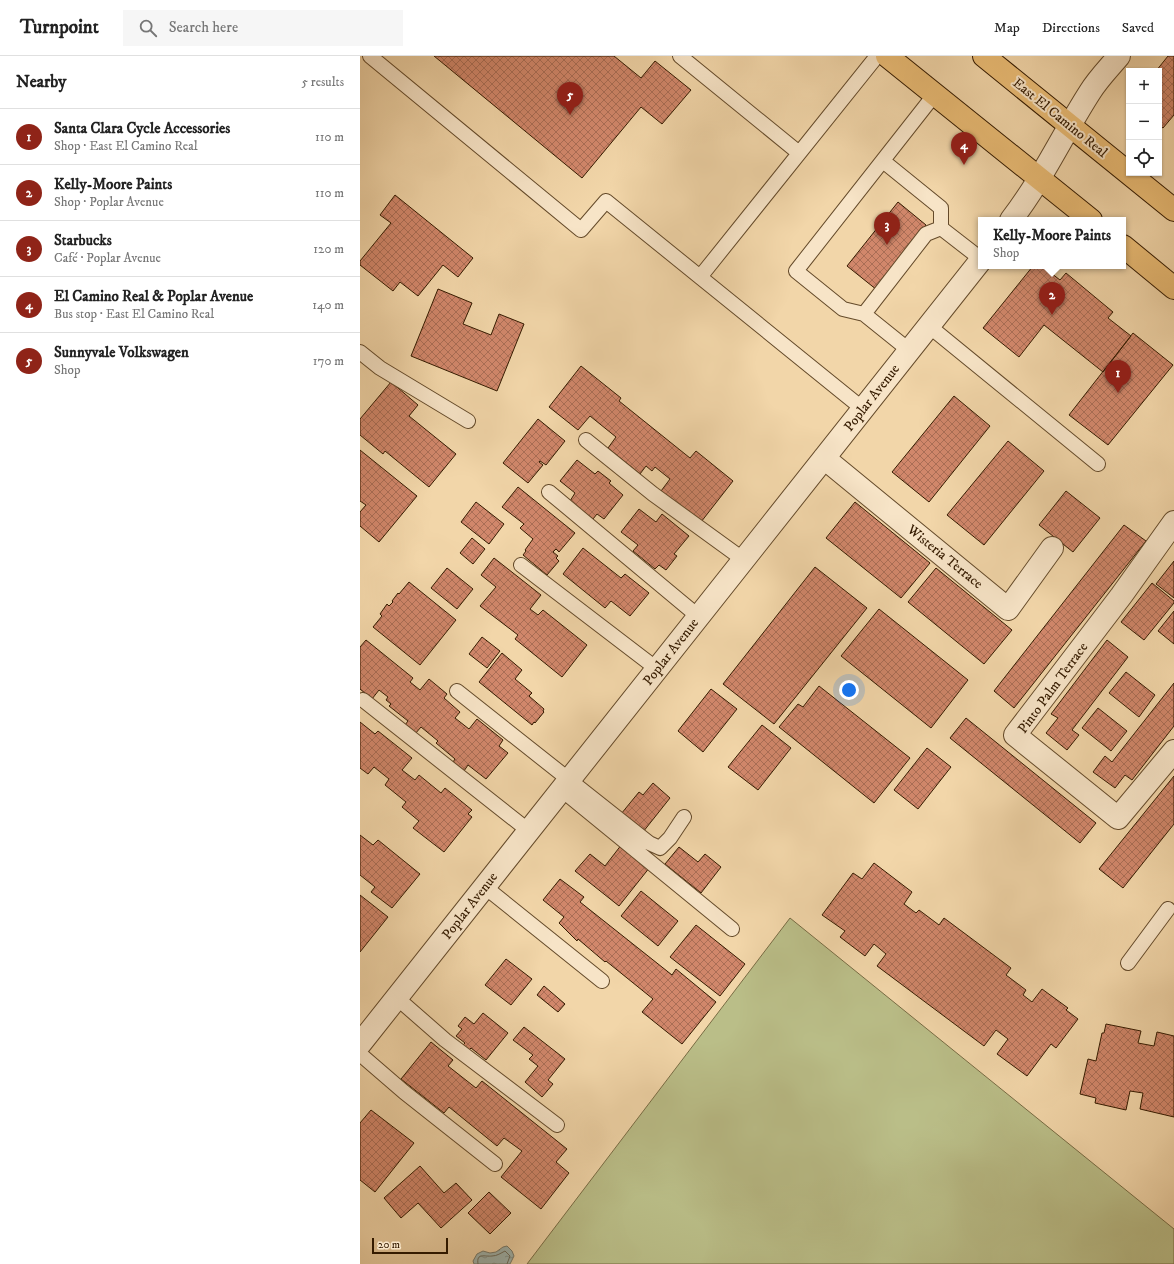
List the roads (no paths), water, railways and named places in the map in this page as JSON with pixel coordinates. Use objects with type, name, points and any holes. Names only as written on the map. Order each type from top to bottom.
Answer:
[{"type":"main road","points":[[887,56],[1087,217]]},
{"type":"main road","name":"East El Camino Real","points":[[984,56],[1174,210]]},
{"type":"main road","points":[[1126,248],[1174,288]]},
{"type":"street","points":[[1014,217],[1091,90],[1119,56]]},
{"type":"street","name":"Poplar Avenue","points":[[360,1044],[930,326],[978,263]]},
{"type":"street","name":"Wisteria Terrace","points":[[824,458],[1008,609],[1052,548]]},
{"type":"street","name":"Pinto Palm Terrace","points":[[1174,522],[1121,596],[1015,735],[1118,818],[1174,751]]},
{"type":"lane","points":[[370,56],[581,230],[606,201],[863,409]]},
{"type":"lane","points":[[680,56],[799,153]]},
{"type":"lane","points":[[700,277],[877,56]]},
{"type":"lane","points":[[910,351],[864,314],[843,309],[796,271],[935,94]]},
{"type":"lane","points":[[883,161],[941,208],[941,228]]},
{"type":"lane","points":[[941,228],[978,257]]},
{"type":"lane","points":[[864,314],[926,234],[941,228]]},
{"type":"lane","points":[[930,326],[1098,464]]},
{"type":"lane","points":[[360,352],[380,368],[468,421]]},
{"type":"lane","points":[[586,440],[653,494],[744,560]]},
{"type":"lane","points":[[549,492],[698,617]]},
{"type":"lane","points":[[521,565],[657,669]]},
{"type":"lane","points":[[457,691],[732,929]]},
{"type":"lane","points":[[363,700],[529,831]]},
{"type":"lane","points":[[566,785],[648,843],[660,848],[670,838],[684,817]]},
{"type":"lane","points":[[485,887],[602,981]]},
{"type":"lane","points":[[1128,962],[1168,908]]},
{"type":"lane","points":[[397,998],[445,1040],[557,1125]]},
{"type":"lane","points":[[360,1054],[404,1092],[495,1164]]},
{"type":"water","points":[[507,1246],[512,1251],[514,1256],[510,1264],[474,1264],[473,1261],[477,1254],[483,1251],[490,1253],[496,1252]]},
{"type":"place","name":"Sunnyvale Volkswagen","points":[[570,115]]},
{"type":"place","name":"El Camino Real & Poplar Avenue","points":[[964,165]]},
{"type":"place","name":"Starbucks","points":[[887,245]]},
{"type":"place","name":"Kelly-Moore Paints","points":[[1052,315]]},
{"type":"place","name":"Santa Clara Cycle Accessories","points":[[1118,393]]}]
